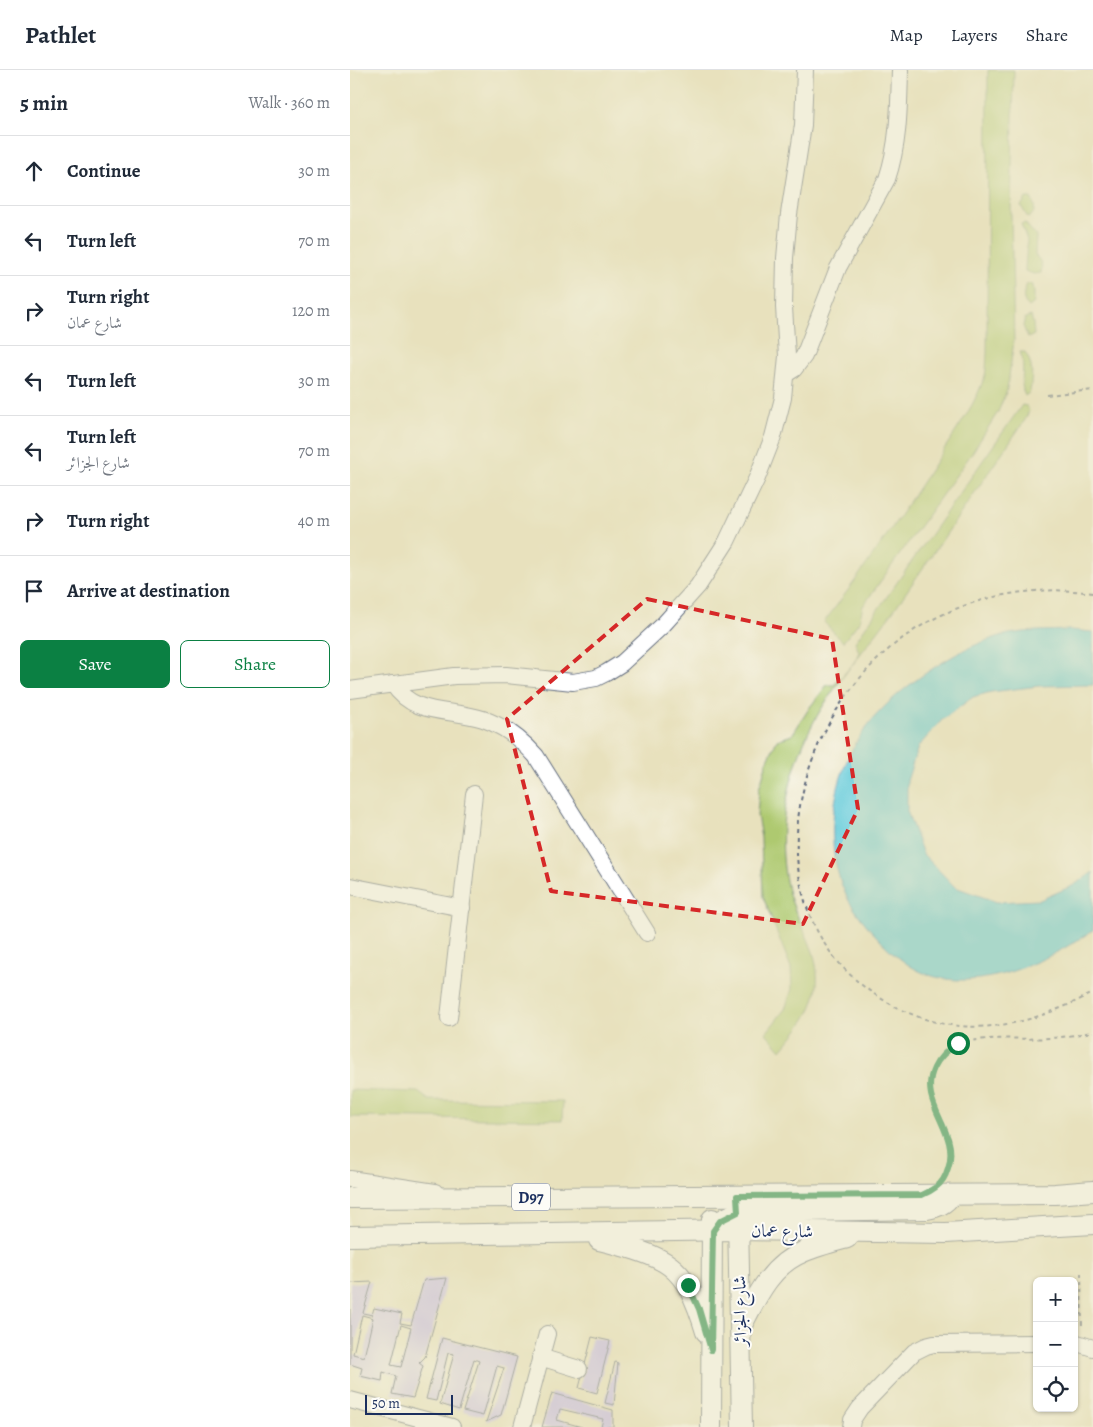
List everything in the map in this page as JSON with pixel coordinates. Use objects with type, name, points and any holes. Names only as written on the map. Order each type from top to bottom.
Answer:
[{"type":"main road","name":"شارع عمان","points":[[350,1198],[459,1197],[731,1206],[947,1187],[1055,1194],[1093,1191]]},
{"type":"main road","name":"شارع عمان","points":[[350,1236],[573,1233],[713,1225],[731,1206]]},
{"type":"main road","name":"شارع عمان","points":[[731,1206],[867,1232],[974,1232],[1093,1224]]},
{"type":"main road","name":"شارع الجزائر","points":[[712,1427],[713,1225],[731,1206]]},
{"type":"main road","name":"شارع الجزائر","points":[[731,1206],[740,1329],[742,1427]]},
{"type":"main road","points":[[514,1234],[535,1224],[547,1222],[713,1225]]},
{"type":"main road","points":[[740,1329],[764,1284],[782,1265],[803,1251],[867,1232]]},
{"type":"main road","points":[[573,1233],[645,1251],[676,1270],[694,1295],[711,1350]]},
{"type":"street","points":[[350,690],[428,678],[480,675],[506,675],[573,682],[596,678],[614,668],[681,607],[698,586],[727,541],[766,456],[778,418],[786,374],[787,356],[784,283],[785,258],[789,214],[804,125],[805,70]]},
{"type":"street","points":[[786,374],[794,369],[804,356],[838,268],[887,179],[898,132],[900,70]]},
{"type":"street","points":[[393,684],[402,696],[415,705],[482,719],[504,729],[530,749],[646,933]]},
{"type":"street","points":[[449,1018],[474,794]]},
{"type":"street","points":[[350,886],[462,908]]},
{"type":"street","points":[[350,1179],[402,1186],[459,1197]]},
{"type":"street","points":[[522,1427],[547,1334]]},
{"type":"street","points":[[851,1427],[852,1420],[860,1408],[920,1348],[934,1344],[1033,1343]]},
{"type":"street","points":[[540,1357],[579,1369]]},
{"type":"street","points":[[350,1400],[452,1427]]},
{"type":"path","points":[[1047,395],[1093,390]]},
{"type":"path","points":[[1093,593],[1039,590],[983,600],[947,613],[928,623],[891,648],[853,686],[837,708],[823,733],[804,783],[798,817],[796,846],[798,874],[805,901],[814,924],[830,950],[853,977],[881,999],[897,1007],[937,1023],[984,1028],[1040,1016],[1093,992]]},
{"type":"path","points":[[947,1187],[950,1144],[932,1100],[930,1085],[936,1064],[948,1050],[958,1043],[982,1040],[1052,1038],[1093,1032]]},
{"type":"path","points":[[1081,1273],[1083,1345]]},
{"type":"highlighted area","points":[[647,599],[832,639],[858,809],[803,924],[551,891],[507,719]]},
{"type":"green space","points":[[988,70],[1014,70],[1011,213],[1014,341],[1007,390],[998,412],[972,453],[863,606],[859,622],[843,642],[824,622],[880,545],[960,425],[973,403],[985,375],[987,354]]},
{"type":"green space","points":[[1026,198],[1031,198],[1034,206],[1033,214],[1028,218],[1021,206]]},
{"type":"green space","points":[[1025,223],[1036,236],[1035,255],[1041,263],[1041,273],[1034,274],[1025,271],[1027,240],[1021,224]]},
{"type":"green space","points":[[1027,284],[1031,284],[1034,291],[1034,303],[1029,307],[1025,302],[1024,296]]},
{"type":"green space","points":[[1031,316],[1034,335],[1028,338],[1023,326],[1025,318]]},
{"type":"green space","points":[[1020,352],[1025,352],[1032,371],[1030,392],[1025,396],[1022,385],[1023,363]]},
{"type":"green space","points":[[1022,405],[1027,406],[1029,411],[1025,420],[898,604],[855,661],[859,652],[855,642]]},
{"type":"green space","points":[[851,667],[829,697],[809,731],[789,787],[783,823],[783,863],[793,907],[813,952],[817,982],[812,1006],[799,1028],[781,1050],[766,1033],[785,1009],[792,989],[791,968],[763,897],[761,838],[757,815],[759,789],[767,762],[777,740],[792,735],[827,685],[834,685]]},
{"type":"green space","points":[[350,1090],[418,1092],[429,1100],[563,1101],[562,1120],[350,1117]]},
{"type":"water","points":[[1071,630],[1093,632],[1093,685],[1039,686],[991,692],[973,697],[942,720],[918,747],[907,781],[907,811],[923,854],[955,887],[997,902],[1040,900],[1074,885],[1093,872],[1093,930],[1054,954],[1032,964],[985,978],[961,980],[938,978],[917,970],[881,942],[858,915],[840,881],[835,859],[834,813],[844,768],[853,747],[872,720],[887,704],[923,675],[956,654],[982,642],[1009,634]]},
{"type":"building","points":[[447,1278],[425,1357],[419,1363],[423,1366],[413,1398],[392,1394],[396,1376],[383,1372],[382,1381],[360,1376],[362,1368],[350,1364],[350,1283],[372,1282],[363,1313],[372,1315],[374,1308],[402,1314],[400,1323],[411,1325],[424,1280]],"holes":[[[362,1315],[373,1318],[364,1357],[353,1354]],[[401,1325],[411,1328],[401,1367],[391,1365]]]},
{"type":"building","points":[[592,1337],[610,1341],[597,1393],[579,1388]]},
{"type":"building","points":[[442,1338],[517,1357],[501,1415],[486,1422],[504,1368],[497,1366],[483,1416],[463,1411],[479,1361],[474,1359],[459,1410],[440,1404],[454,1354],[448,1353],[436,1401],[426,1399]]},
{"type":"building","points":[[615,1362],[618,1363],[614,1405],[605,1403]]},
{"type":"building","points":[[552,1393],[613,1410],[613,1427],[601,1427],[603,1419],[560,1409],[557,1420],[582,1427],[542,1427]]},
{"type":"route","points":[[688,1285],[699,1309],[711,1350],[713,1231],[720,1221],[738,1212],[737,1196],[922,1195],[937,1187],[947,1171],[951,1154],[948,1136],[932,1100],[930,1085],[936,1064],[948,1050],[958,1043]]}]
